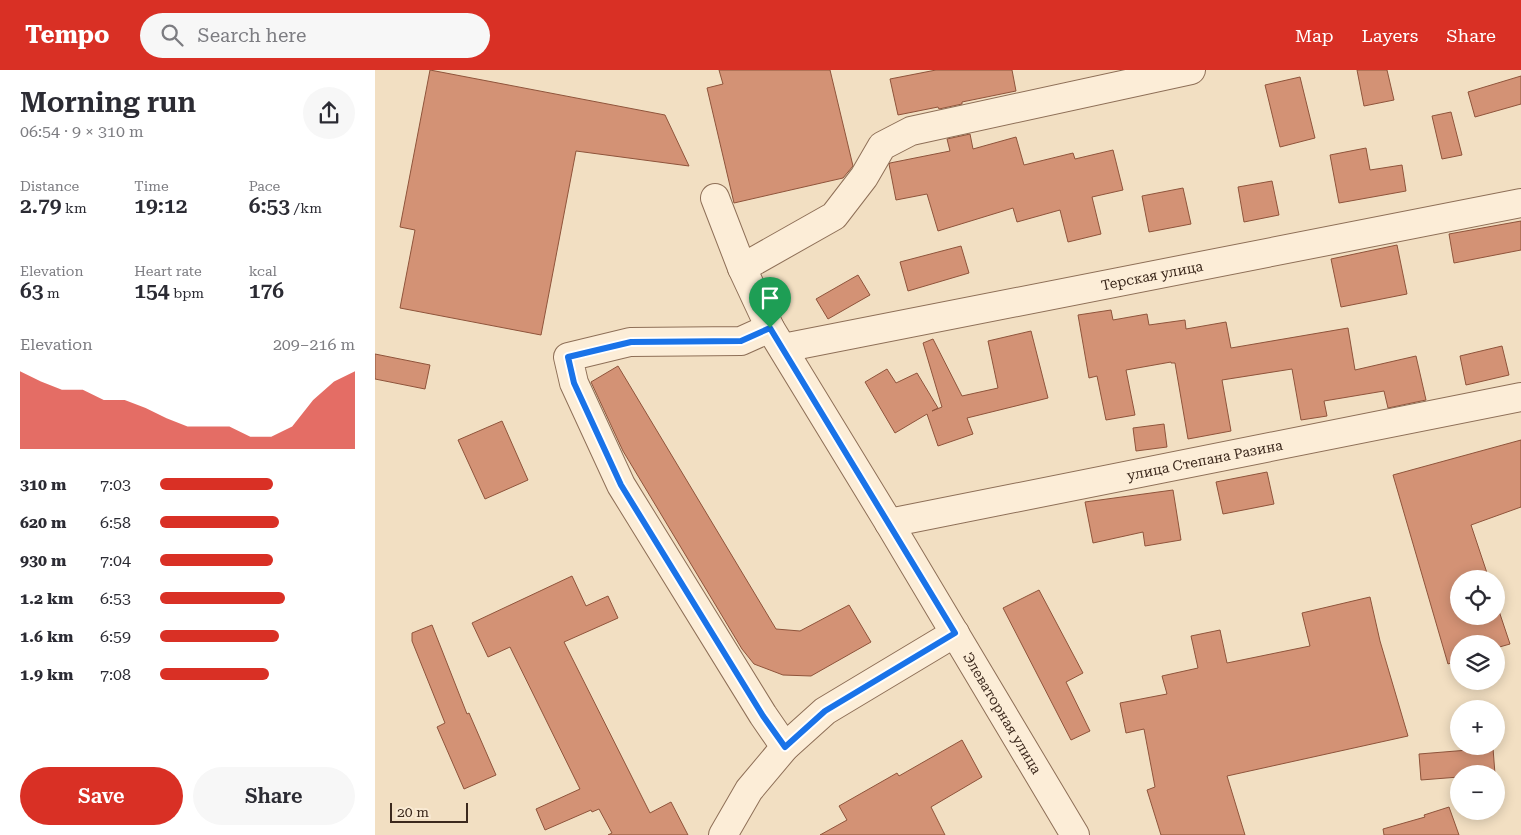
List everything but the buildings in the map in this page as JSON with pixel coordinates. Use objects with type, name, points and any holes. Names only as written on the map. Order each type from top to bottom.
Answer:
[{"type":"street","points":[[742,268],[834,216],[864,177],[882,146],[911,131],[1191,70]]},
{"type":"street","name":"Элеваторная улица","points":[[715,198],[742,268],[777,338],[955,633],[1066,832]]},
{"type":"street","name":"Терская улица","points":[[785,747],[763,716],[621,485],[574,383],[568,357],[631,342],[741,341],[777,338],[1521,202]]},
{"type":"street","name":"улица Степана Разина","points":[[889,523],[1521,397]]},
{"type":"street","points":[[723,835],[749,790],[785,747],[825,711],[955,633]]},
{"type":"route","points":[[770,328],[955,633],[825,711],[785,747],[763,716],[621,485],[574,383],[568,357],[631,342],[741,341],[770,328]]}]
